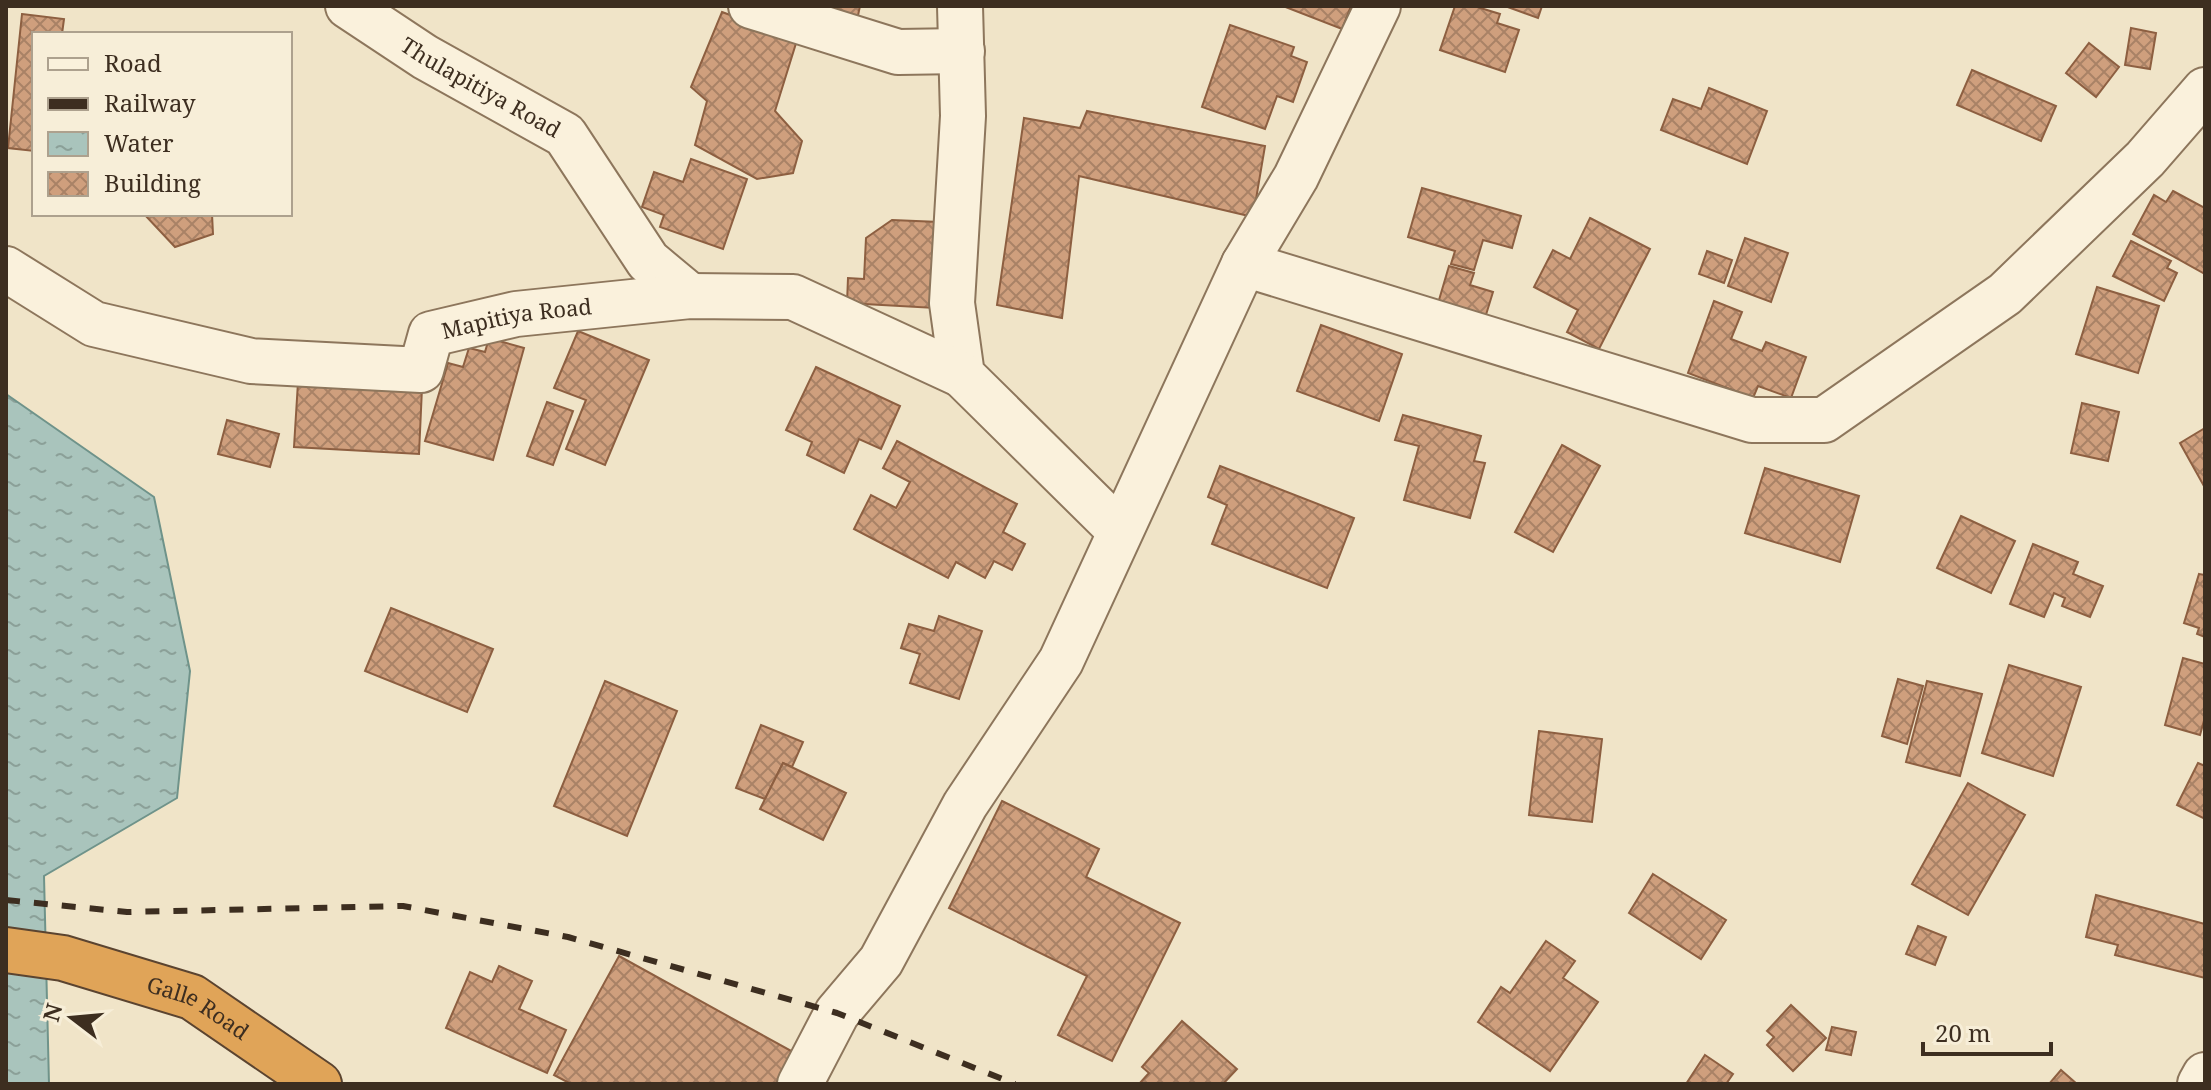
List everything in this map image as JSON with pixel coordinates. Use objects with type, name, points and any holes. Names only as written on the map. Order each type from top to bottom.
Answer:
[{"type":"highway","name":"Galle Road","points":[[6,950],[63,958],[192,997],[319,1084]]},
{"type":"street","name":"Thulapitiya Road","points":[[348,6],[425,57],[565,135],[648,261],[690,296]]},
{"type":"street","points":[[751,6],[898,52],[962,51]]},
{"type":"street","points":[[960,6],[963,116],[952,303],[962,375]]},
{"type":"street","points":[[800,1084],[837,1013],[881,961],[965,805],[1061,661],[1244,264],[1296,177],[1378,6]]},
{"type":"street","points":[[1244,264],[1752,420],[1824,420],[2005,294],[2145,159],[2205,90]]},
{"type":"street","name":"Mapitiya Road","points":[[6,269],[94,324],[251,361],[421,370],[431,334],[516,314],[690,296],[793,297],[962,375],[1119,530]]},
{"type":"street","points":[[2200,1084],[2205,1075]]},
{"type":"water","points":[[6,394],[154,497],[190,671],[177,798],[44,876],[49,1084],[6,1084]]},
{"type":"building","points":[[776,6],[860,6],[856,25]]},
{"type":"building","points":[[1283,6],[1351,6],[1342,29]]},
{"type":"building","points":[[1455,6],[1474,6],[1500,14],[1497,23],[1519,30],[1505,72],[1440,50]]},
{"type":"building","points":[[1505,6],[1542,6],[1538,18]]},
{"type":"building","points":[[722,12],[797,40],[775,111],[802,141],[793,173],[757,179],[695,145],[707,101],[691,87]]},
{"type":"building","points":[[22,14],[64,19],[62,32],[32,32],[32,151],[8,148]]},
{"type":"building","points":[[1230,25],[1294,47],[1291,56],[1307,62],[1293,102],[1277,96],[1265,129],[1202,107]]},
{"type":"building","points":[[2131,28],[2156,33],[2150,69],[2125,65]]},
{"type":"building","points":[[2089,43],[2119,67],[2096,97],[2066,73]]},
{"type":"building","points":[[1972,70],[2056,106],[2041,141],[1957,105]]},
{"type":"building","points":[[1709,88],[1767,111],[1747,164],[1661,130],[1673,99],[1701,109]]},
{"type":"building","points":[[1087,111],[1265,146],[1253,217],[1079,176],[1062,318],[997,305],[1024,118],[1080,128]]},
{"type":"building","points":[[691,159],[747,179],[723,249],[660,227],[664,215],[642,207],[654,172],[683,182]]},
{"type":"building","points":[[1422,188],[1521,216],[1512,248],[1483,240],[1474,270],[1451,264],[1455,251],[1408,237]]},
{"type":"building","points":[[2173,191],[2205,208],[2205,274],[2133,234],[2154,195],[2166,202]]},
{"type":"building","points":[[146,216],[212,216],[213,234],[175,247]]},
{"type":"building","points":[[1590,218],[1650,249],[1599,349],[1567,332],[1578,310],[1534,287],[1553,250],[1570,259]]},
{"type":"building","points":[[892,220],[939,222],[935,308],[847,303],[848,278],[864,279],[866,238]]},
{"type":"building","points":[[1745,238],[1788,253],[1771,302],[1728,286]]},
{"type":"building","points":[[2131,241],[2171,261],[2167,268],[2177,273],[2164,301],[2113,276]]},
{"type":"building","points":[[1707,251],[1732,260],[1724,283],[1699,274]]},
{"type":"building","points":[[1449,266],[1474,273],[1470,285],[1493,292],[1481,331],[1434,317]]},
{"type":"building","points":[[2097,287],[2159,306],[2138,373],[2076,354]]},
{"type":"building","points":[[1714,301],[1742,312],[1731,339],[1762,351],[1766,342],[1806,357],[1791,398],[1758,386],[1753,398],[1688,373]]},
{"type":"building","points":[[1321,325],[1402,354],[1379,421],[1297,391]]},
{"type":"building","points":[[578,331],[649,360],[605,465],[566,449],[586,400],[554,388]]},
{"type":"building","points":[[489,338],[524,348],[493,460],[425,441],[448,363],[463,367],[469,348],[485,352]]},
{"type":"building","points":[[816,367],[900,406],[881,449],[859,439],[844,473],[807,455],[812,442],[786,430]]},
{"type":"building","points":[[298,382],[422,388],[419,454],[294,447]]},
{"type":"building","points":[[547,402],[573,411],[553,465],[527,456]]},
{"type":"building","points":[[2082,403],[2119,412],[2108,461],[2071,453]]},
{"type":"building","points":[[1403,415],[1481,436],[1474,461],[1485,463],[1470,518],[1404,500],[1419,446],[1395,440]]},
{"type":"building","points":[[227,420],[279,434],[270,467],[218,454]]},
{"type":"building","points":[[2205,428],[2205,488],[2180,443]]},
{"type":"building","points":[[897,441],[1017,504],[1003,532],[1025,544],[1012,570],[994,561],[985,578],[956,562],[948,578],[854,529],[871,495],[896,508],[910,482],[883,468]]},
{"type":"building","points":[[1562,445],[1600,466],[1553,552],[1515,532]]},
{"type":"building","points":[[1220,466],[1354,518],[1327,588],[1212,544],[1227,505],[1208,497]]},
{"type":"building","points":[[1765,468],[1859,496],[1840,562],[1745,533]]},
{"type":"building","points":[[1961,516],[2015,541],[1991,593],[1937,568]]},
{"type":"building","points":[[2033,544],[2078,562],[2073,574],[2103,586],[2090,617],[2062,606],[2065,598],[2054,593],[2044,617],[2010,604]]},
{"type":"building","points":[[2199,574],[2205,575],[2205,637],[2197,634],[2199,628],[2184,623]]},
{"type":"building","points":[[391,608],[493,649],[467,712],[365,671]]},
{"type":"building","points":[[939,616],[982,631],[959,699],[910,683],[920,654],[901,648],[909,624],[934,631]]},
{"type":"building","points":[[2183,658],[2205,664],[2205,717],[2200,735],[2165,725]]},
{"type":"building","points":[[2009,665],[2081,687],[2053,776],[1982,753]]},
{"type":"building","points":[[1898,679],[1923,686],[1907,744],[1882,736]]},
{"type":"building","points":[[605,681],[677,711],[627,836],[554,806]]},
{"type":"building","points":[[1927,681],[1982,694],[1960,776],[1906,762]]},
{"type":"building","points":[[761,725],[803,742],[792,767],[783,763],[765,799],[736,788]]},
{"type":"building","points":[[1539,731],[1602,739],[1592,822],[1529,815]]},
{"type":"building","points":[[783,763],[846,793],[823,840],[760,809]]},
{"type":"building","points":[[2198,763],[2205,766],[2205,819],[2177,805]]},
{"type":"building","points":[[1968,783],[2025,815],[1968,915],[1912,884]]},
{"type":"building","points":[[1002,801],[1099,849],[1086,877],[1180,923],[1112,1061],[1058,1035],[1087,976],[949,908]]},
{"type":"building","points":[[1653,874],[1726,920],[1701,959],[1629,913]]},
{"type":"building","points":[[2096,895],[2205,924],[2205,978],[2115,955],[2118,945],[2086,937]]},
{"type":"building","points":[[1918,926],[1946,937],[1935,965],[1906,954]]},
{"type":"building","points":[[1546,941],[1575,961],[1563,978],[1598,1002],[1550,1071],[1478,1022],[1501,987],[1510,993]]},
{"type":"building","points":[[619,956],[793,1052],[776,1084],[571,1084],[554,1075]]},
{"type":"building","points":[[499,966],[532,981],[519,1009],[566,1030],[547,1073],[446,1028],[470,972],[492,982]]},
{"type":"building","points":[[1791,1005],[1826,1038],[1793,1071],[1767,1045],[1774,1037],[1767,1031]]},
{"type":"building","points":[[1182,1021],[1237,1069],[1223,1084],[1139,1084],[1149,1073],[1142,1067]]},
{"type":"building","points":[[1832,1027],[1856,1032],[1851,1055],[1826,1050]]},
{"type":"building","points":[[1705,1055],[1733,1074],[1726,1084],[1686,1084]]},
{"type":"building","points":[[2061,1070],[2077,1084],[2049,1084]]},
{"type":"railway","points":[[6,900],[127,912],[403,906],[568,937],[837,1013],[1015,1084]]}]
